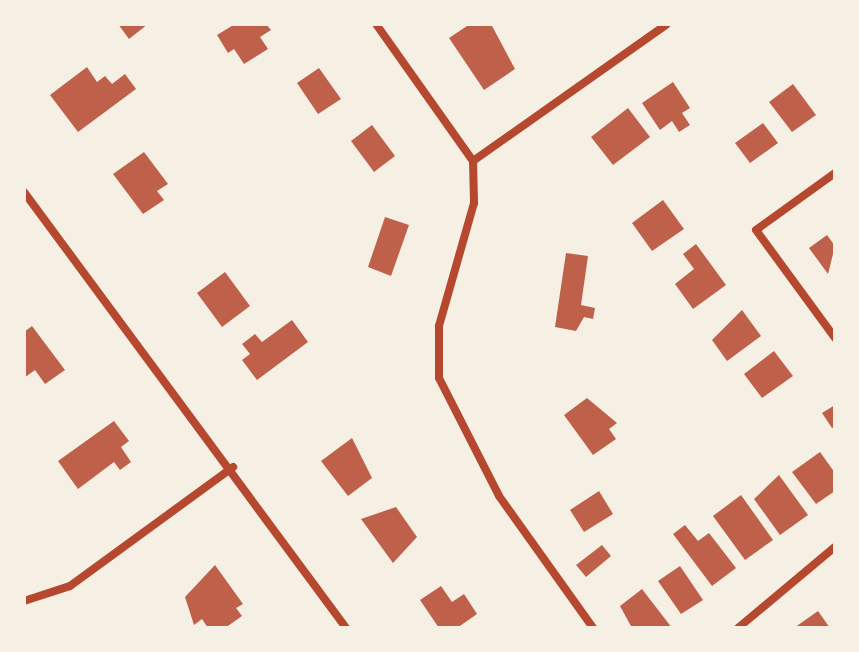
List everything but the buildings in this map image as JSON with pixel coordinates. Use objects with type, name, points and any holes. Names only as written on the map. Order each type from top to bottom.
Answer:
[{"type":"street","points":[[376,24],[473,161],[474,203],[439,326],[439,378],[499,496],[593,628]]},
{"type":"street","points":[[473,161],[667,24]]},
{"type":"street","points":[[835,173],[756,230],[835,338]]},
{"type":"street","points":[[24,192],[233,467],[346,628]]},
{"type":"street","points":[[24,601],[70,586],[233,467]]},
{"type":"street","points":[[738,628],[835,547]]}]
